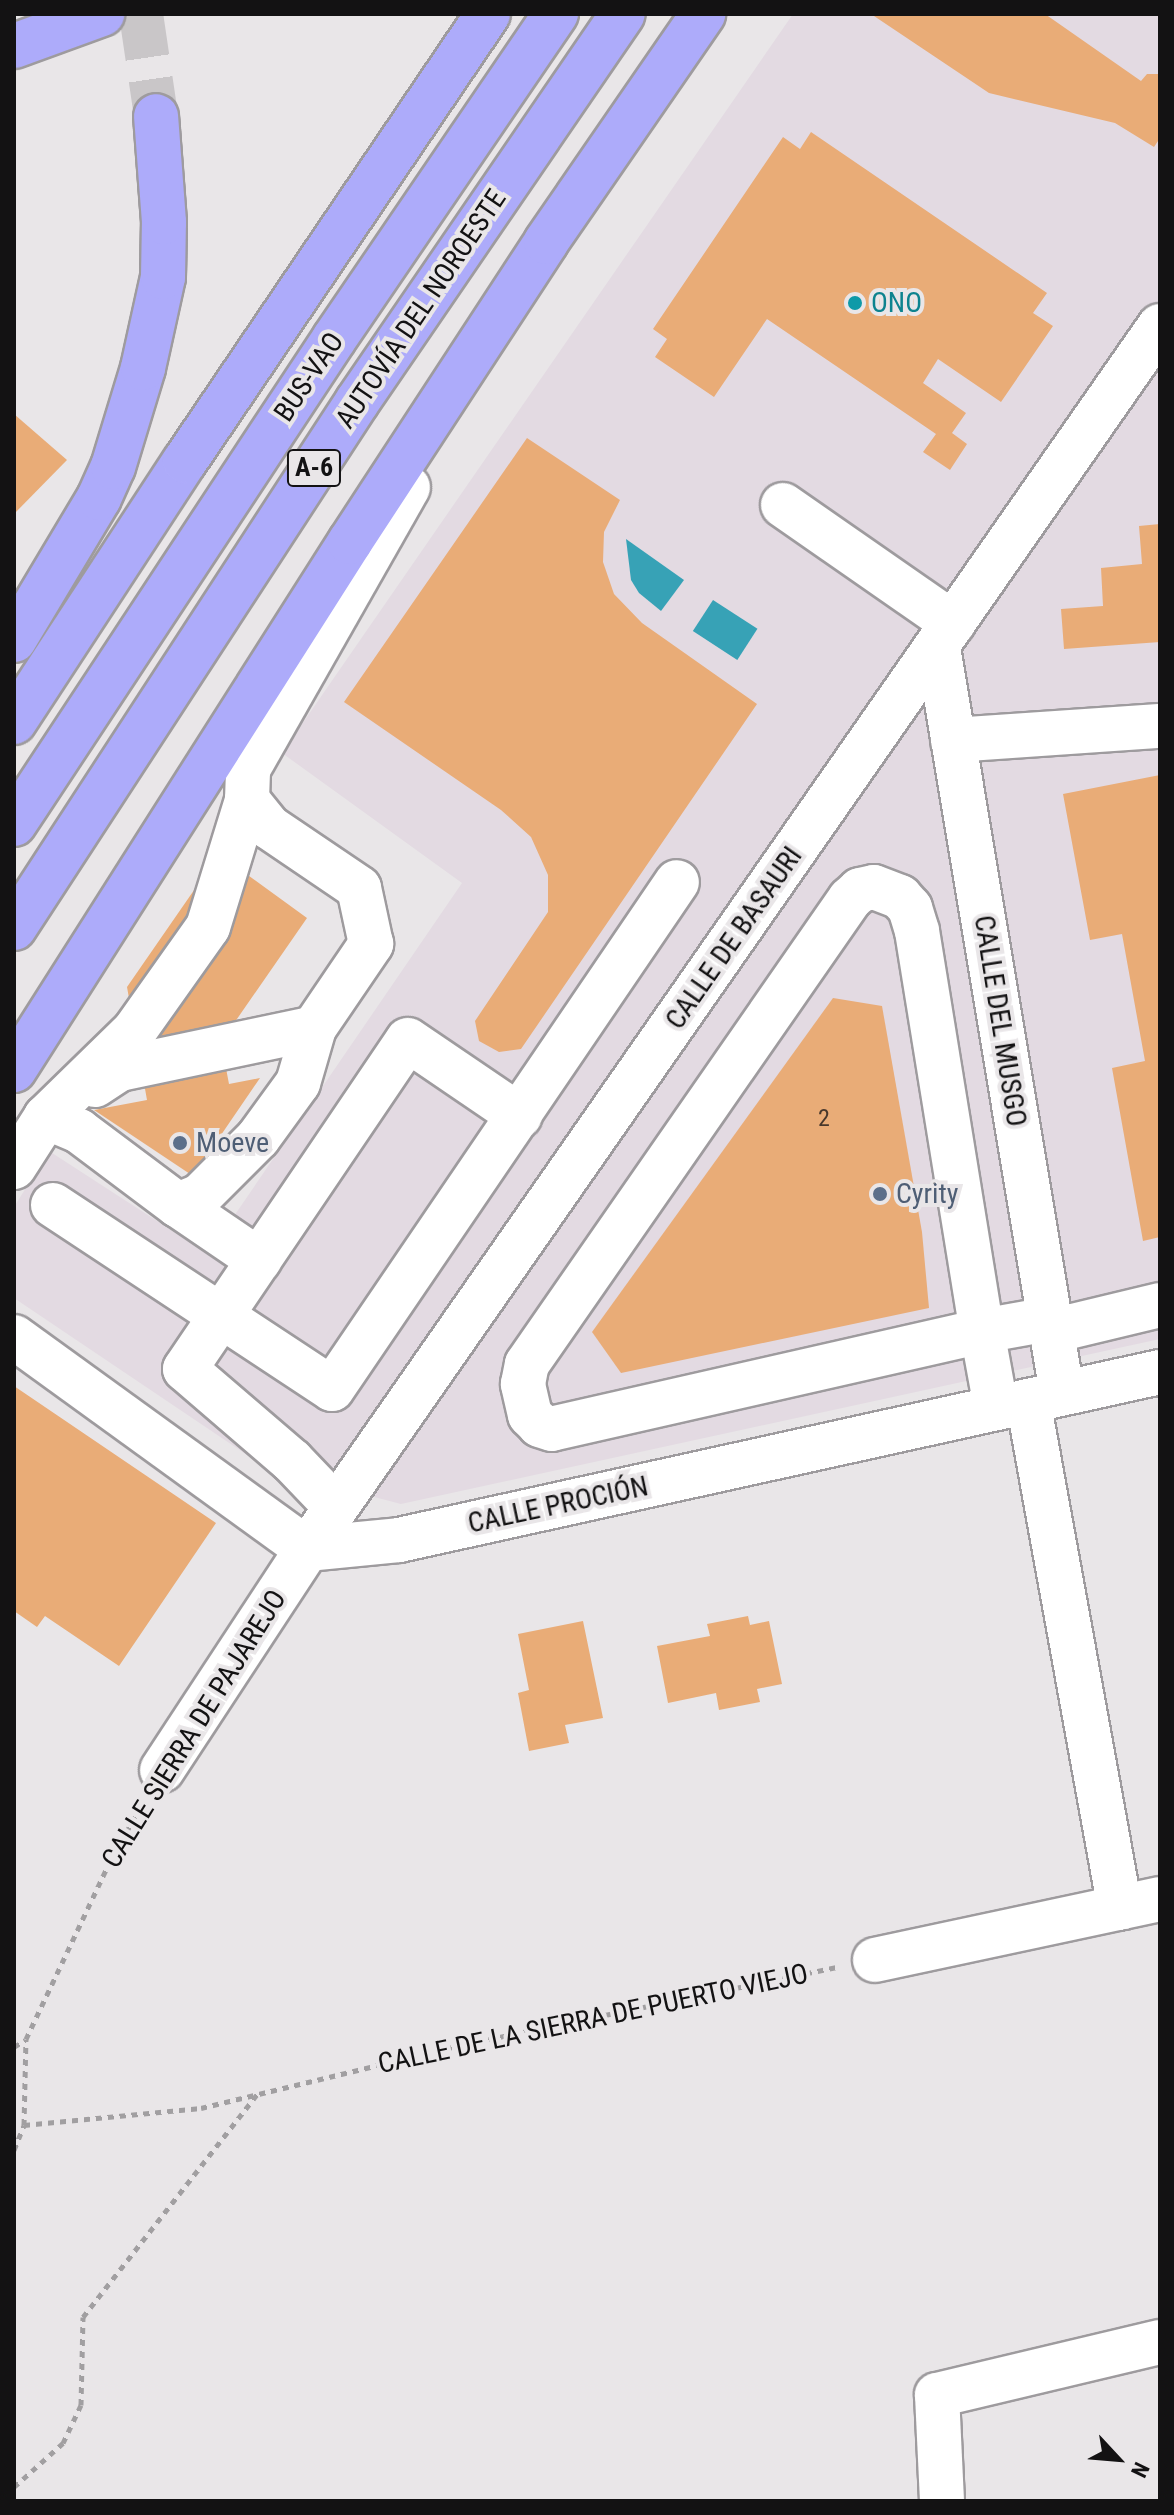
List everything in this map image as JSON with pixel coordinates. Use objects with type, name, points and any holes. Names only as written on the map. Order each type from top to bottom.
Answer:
[{"type":"highway","points":[[14,46],[102,14]]},
{"type":"highway","points":[[14,722],[185,461],[488,14]]},
{"type":"highway","name":"BUS-VAO","points":[[14,824],[334,339],[556,14]]},
{"type":"highway","name":"AUTOVÍA DEL NOROESTE","points":[[14,928],[357,402],[623,14]]},
{"type":"highway","points":[[14,1023],[382,442],[513,241],[670,14]]},
{"type":"highway","points":[[14,1070],[546,242],[703,14]]},
{"type":"highway","points":[[14,640],[99,498],[120,445],[143,368],[163,277],[164,222],[156,116]]},
{"type":"street","points":[[14,1167],[46,1117],[121,1047],[208,927],[247,800],[248,769],[546,242]]},
{"type":"street","name":"CALLE DE BASAURI","points":[[307,1549],[1160,326]]},
{"type":"street","points":[[783,505],[945,636]]},
{"type":"street","name":"CALLE DEL MUSGO","points":[[945,636],[953,740],[1050,1325],[1029,1400]]},
{"type":"street","points":[[953,740],[1160,726]]},
{"type":"street","points":[[178,1205],[200,1196],[258,1138],[298,1083],[314,1028],[371,944],[359,888],[269,827],[247,800]]},
{"type":"street","points":[[53,1205],[332,1389],[677,882]]},
{"type":"street","points":[[875,1960],[1140,1903],[1029,1400],[982,1331],[917,931],[910,908],[900,897],[874,887],[860,890],[850,899],[527,1364],[523,1384],[524,1402],[540,1425],[552,1429],[982,1331],[1050,1325],[1160,1305]]},
{"type":"street","points":[[46,1117],[120,1069],[314,1028]]},
{"type":"street","points":[[336,1507],[292,1461],[185,1369],[408,1040],[520,1116]]},
{"type":"street","points":[[46,1117],[79,1131],[178,1205],[259,1260]]},
{"type":"street","points":[[14,1337],[307,1549]]},
{"type":"street","name":"CALLE PROCIÓN","points":[[307,1549],[399,1540],[1160,1372]]},
{"type":"street","name":"CALLE SIERRA DE PAJAREJO","points":[[162,1770],[307,1549]]},
{"type":"street","points":[[942,2501],[937,2395],[1160,2342]]},
{"type":"path","name":"CALLE SIERRA DE PAJAREJO","points":[[14,2150],[24,2125],[26,2039],[114,1853],[162,1770]]},
{"type":"path","name":"CALLE DE LA SIERRA DE PUERTO VIEJO","points":[[24,2125],[201,2108],[465,2044],[875,1960]]},
{"type":"path","points":[[14,2047],[26,2039]]},
{"type":"path","points":[[14,2487],[63,2443],[81,2405],[83,2317],[257,2094]]},
{"type":"shaded area","points":[[793,14],[1160,14],[1160,1339],[401,1504],[268,1469],[14,1298],[14,1207],[49,1151],[208,1254],[462,883],[282,753]]},
{"type":"water","points":[[626,539],[684,580],[661,611],[639,593],[631,580]]},
{"type":"water","points":[[713,600],[757,629],[737,660],[693,631]]},
{"type":"building","points":[[871,14],[1045,14],[1141,81],[1147,74],[1160,74],[1160,138],[1154,147],[1115,123],[989,93]]},
{"type":"building","name":"ONO","points":[[811,132],[1047,293],[1033,313],[1053,326],[1001,402],[938,359],[923,383],[966,413],[952,433],[967,444],[950,470],[923,452],[936,434],[767,319],[714,397],[655,357],[667,339],[653,329],[783,137],[800,149]]},
{"type":"building","points":[[14,414],[67,460],[14,514]]},
{"type":"building","points":[[527,438],[620,500],[604,532],[603,562],[614,594],[642,623],[757,704],[521,1049],[499,1052],[479,1041],[475,1021],[548,912],[548,875],[531,837],[501,810],[344,702]]},
{"type":"building","points":[[1160,524],[1160,642],[1064,649],[1061,609],[1103,606],[1101,568],[1142,564],[1139,526]]},
{"type":"building","points":[[1160,775],[1160,1237],[1143,1241],[1112,1068],[1145,1061],[1122,934],[1090,940],[1063,794]]},
{"type":"building","points":[[219,854],[307,918],[221,1042],[229,1084],[260,1078],[193,1176],[94,1110],[147,1100],[127,987]]},
{"type":"building","points":[[833,998],[882,1006],[922,1232],[929,1308],[621,1373],[592,1332]]},
{"type":"building","points":[[14,1386],[216,1523],[119,1666],[45,1616],[37,1627],[14,1611]]},
{"type":"building","points":[[748,1616],[750,1625],[769,1621],[782,1684],[757,1689],[760,1702],[719,1710],[716,1693],[668,1703],[657,1646],[710,1636],[707,1624]]},
{"type":"building","points":[[583,1621],[603,1718],[565,1725],[569,1743],[529,1751],[518,1693],[529,1690],[518,1634]]},
{"type":"tunnel","points":[[141,14],[156,116]]},
{"type":"place","name":"ONO","points":[[855,303]]},
{"type":"place","name":"Moeve","points":[[180,1143]]},
{"type":"place","name":"Cyrity","points":[[880,1194]]}]
